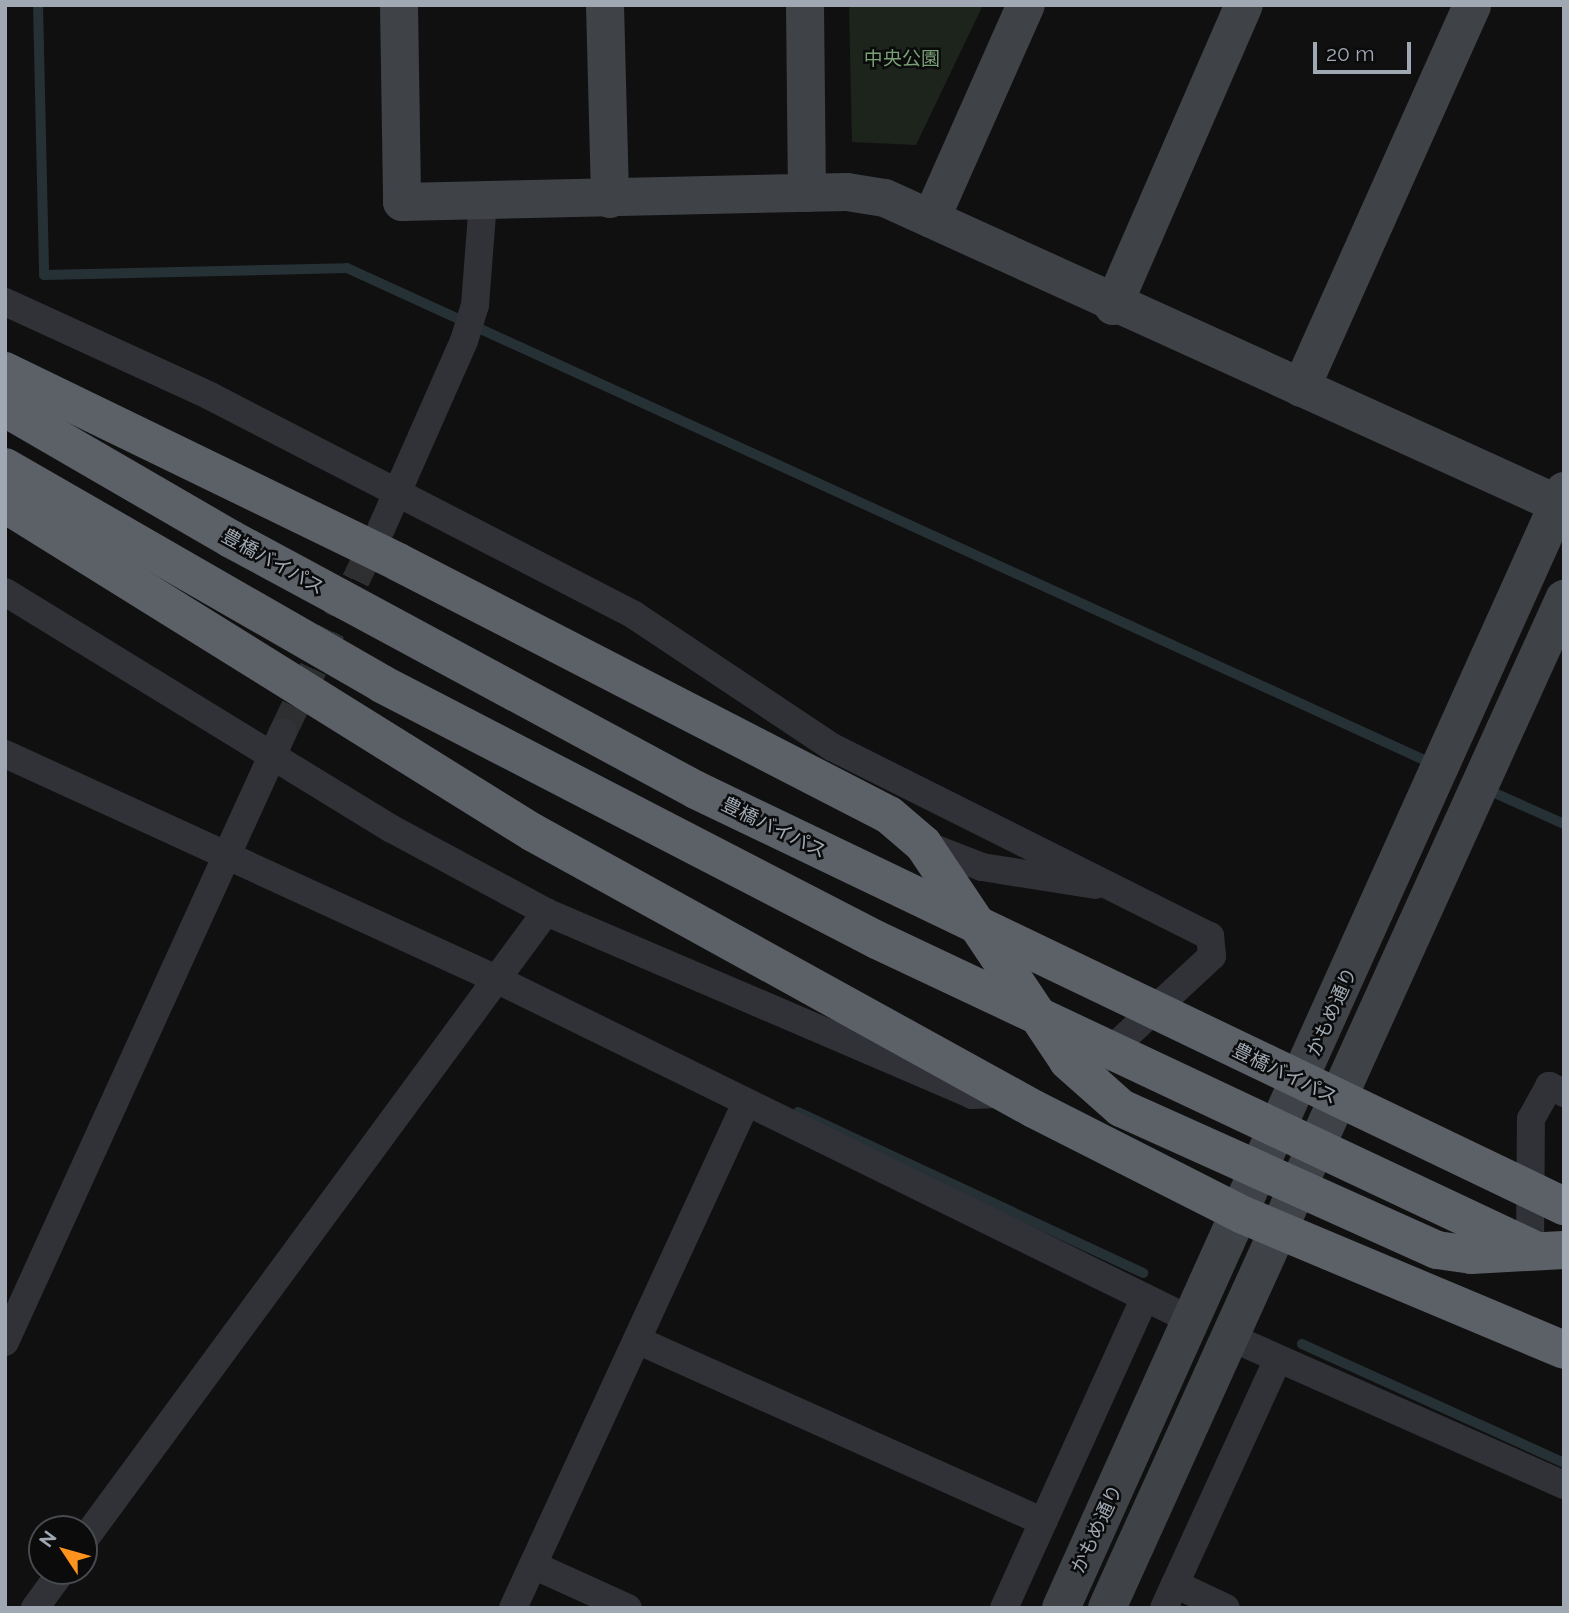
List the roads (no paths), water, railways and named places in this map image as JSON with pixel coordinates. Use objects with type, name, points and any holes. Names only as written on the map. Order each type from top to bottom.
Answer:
[{"type":"highway","points":[[5,371],[843,786],[923,844],[1090,1085],[1121,1108],[1261,1174],[1437,1250],[1553,1255]]},
{"type":"highway","name":"豊橋バイパス","points":[[5,408],[231,539],[696,790],[1564,1206]]},
{"type":"highway","points":[[5,467],[382,684],[877,940],[1553,1255]]},
{"type":"highway","points":[[5,504],[532,832],[1009,1094],[1243,1215],[1564,1350]]},
{"type":"street","points":[[399,5],[402,202],[807,194],[885,198],[1113,306],[1561,498]]},
{"type":"street","points":[[605,5],[610,199]]},
{"type":"street","points":[[805,5],[807,194]]},
{"type":"street","points":[[931,219],[1026,5]]},
{"type":"street","points":[[1113,306],[1244,5]]},
{"type":"street","points":[[1301,388],[1472,5]]},
{"type":"street","points":[[380,529],[464,341],[475,305],[483,202]]},
{"type":"street","points":[[5,302],[397,491],[634,615],[832,747],[1192,923],[1215,947],[1099,1060],[1090,1085]]},
{"type":"street","name":"かもめ通り","points":[[1061,1608],[1243,1215],[1561,498]]},
{"type":"street","points":[[5,592],[277,744],[546,912],[972,1095],[1009,1094]]},
{"type":"street","name":"かもめ通り","points":[[1107,1608],[1564,599]]},
{"type":"street","points":[[5,1342],[277,744]]},
{"type":"street","points":[[5,754],[230,849],[1194,1321]]},
{"type":"street","points":[[923,844],[982,867],[1119,888]]},
{"type":"street","points":[[98,1521],[494,978],[546,912]]},
{"type":"street","points":[[1553,1255],[1531,1119],[1549,1086],[1564,1093]]},
{"type":"street","points":[[513,1608],[746,1103]]},
{"type":"street","points":[[1004,1608],[1145,1297]]},
{"type":"street","points":[[1230,1337],[1564,1485]]},
{"type":"street","points":[[637,1340],[1043,1522]]},
{"type":"street","points":[[1226,1608],[1169,1596],[1278,1359]]},
{"type":"street","points":[[533,1565],[628,1608]]},
{"type":"street","points":[[35,1608],[52,1585]]},
{"type":"waterway","points":[[38,5],[44,275],[347,268],[1433,764]]},
{"type":"waterway","points":[[1488,790],[1564,824]]},
{"type":"waterway","points":[[798,1112],[1143,1273]]},
{"type":"waterway","points":[[1302,1344],[1564,1463]]},
{"type":"tunnel","points":[[283,732],[379,532]]},
{"type":"park label","name":"中央公園","points":[[902,59]]}]
